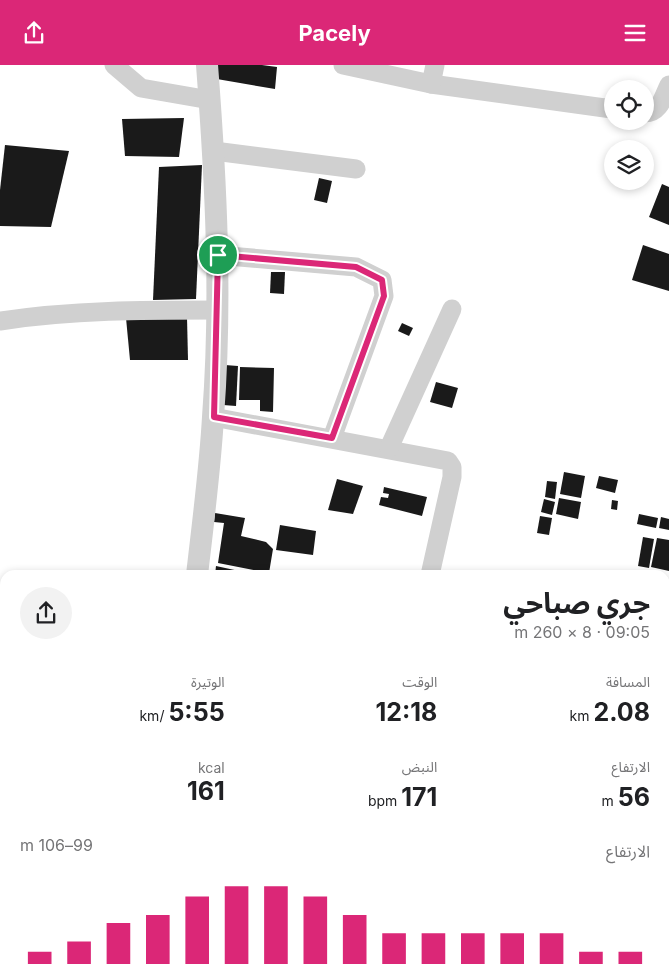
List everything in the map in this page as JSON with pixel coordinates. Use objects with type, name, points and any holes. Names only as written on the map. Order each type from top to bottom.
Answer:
[{"type":"street","points":[[115,65],[126,77],[141,88],[210,101]]},
{"type":"street","points":[[198,570],[214,417],[218,310],[214,151],[207,65]]},
{"type":"street","points":[[344,65],[431,84],[604,108]]},
{"type":"street","points":[[431,84],[436,65]]},
{"type":"street","points":[[654,112],[658,109],[669,85]]},
{"type":"street","points":[[214,151],[356,169]]},
{"type":"street","points":[[218,255],[356,267],[382,280],[384,296],[332,438]]},
{"type":"street","points":[[389,448],[452,309]]},
{"type":"street","points":[[0,321],[40,315],[123,310],[218,310]]},
{"type":"street","points":[[214,417],[440,457],[448,461],[452,467],[452,477],[431,570]]},
{"type":"building","points":[[213,65],[262,65],[277,67],[275,89],[211,78]]},
{"type":"building","points":[[184,118],[179,157],[125,156],[122,119]]},
{"type":"building","points":[[5,145],[69,151],[51,227],[0,226],[0,190]]},
{"type":"building","points":[[202,165],[196,299],[153,300],[159,167]]},
{"type":"building","points":[[319,178],[332,181],[327,203],[314,200]]},
{"type":"building","points":[[662,184],[669,187],[669,225],[649,217]]},
{"type":"building","points":[[643,245],[669,254],[669,291],[632,280]]},
{"type":"building","points":[[271,272],[285,272],[284,294],[270,293]]},
{"type":"building","points":[[187,317],[188,360],[130,360],[126,318]]},
{"type":"building","points":[[402,323],[413,328],[409,336],[398,331]]},
{"type":"building","points":[[225,365],[238,366],[236,406],[223,405]]},
{"type":"building","points":[[240,367],[274,368],[273,412],[260,411],[260,400],[239,400]]},
{"type":"building","points":[[436,382],[458,388],[452,408],[430,402]]},
{"type":"building","points":[[564,472],[585,476],[581,498],[560,494]]},
{"type":"building","points":[[599,476],[618,480],[615,493],[596,488]]},
{"type":"building","points":[[337,479],[363,486],[353,514],[328,510]]},
{"type":"building","points":[[547,481],[557,482],[555,499],[545,497]]},
{"type":"building","points":[[384,487],[427,497],[422,516],[379,505],[381,497],[388,498],[389,494],[383,493]]},
{"type":"building","points":[[559,498],[581,502],[578,519],[556,514]]},
{"type":"building","points":[[544,499],[555,502],[552,515],[541,512]]},
{"type":"building","points":[[612,500],[618,501],[617,510],[611,509]]},
{"type":"building","points":[[215,513],[245,518],[241,536],[266,542],[273,549],[270,570],[254,570],[218,563],[224,523],[214,522]]},
{"type":"building","points":[[639,514],[658,518],[656,528],[637,524]]},
{"type":"building","points":[[540,516],[552,518],[549,535],[537,533]]},
{"type":"building","points":[[661,517],[669,519],[669,530],[659,528]]},
{"type":"building","points":[[280,525],[316,531],[313,555],[276,550]]},
{"type":"building","points":[[643,537],[654,539],[649,568],[638,566]]},
{"type":"building","points":[[657,538],[669,540],[669,570],[651,567]]},
{"type":"building","points":[[216,566],[234,570],[216,570]]},
{"type":"route","points":[[218,255],[356,267],[372,273],[382,280],[384,296],[377,319],[332,438],[214,417],[218,255]]}]
